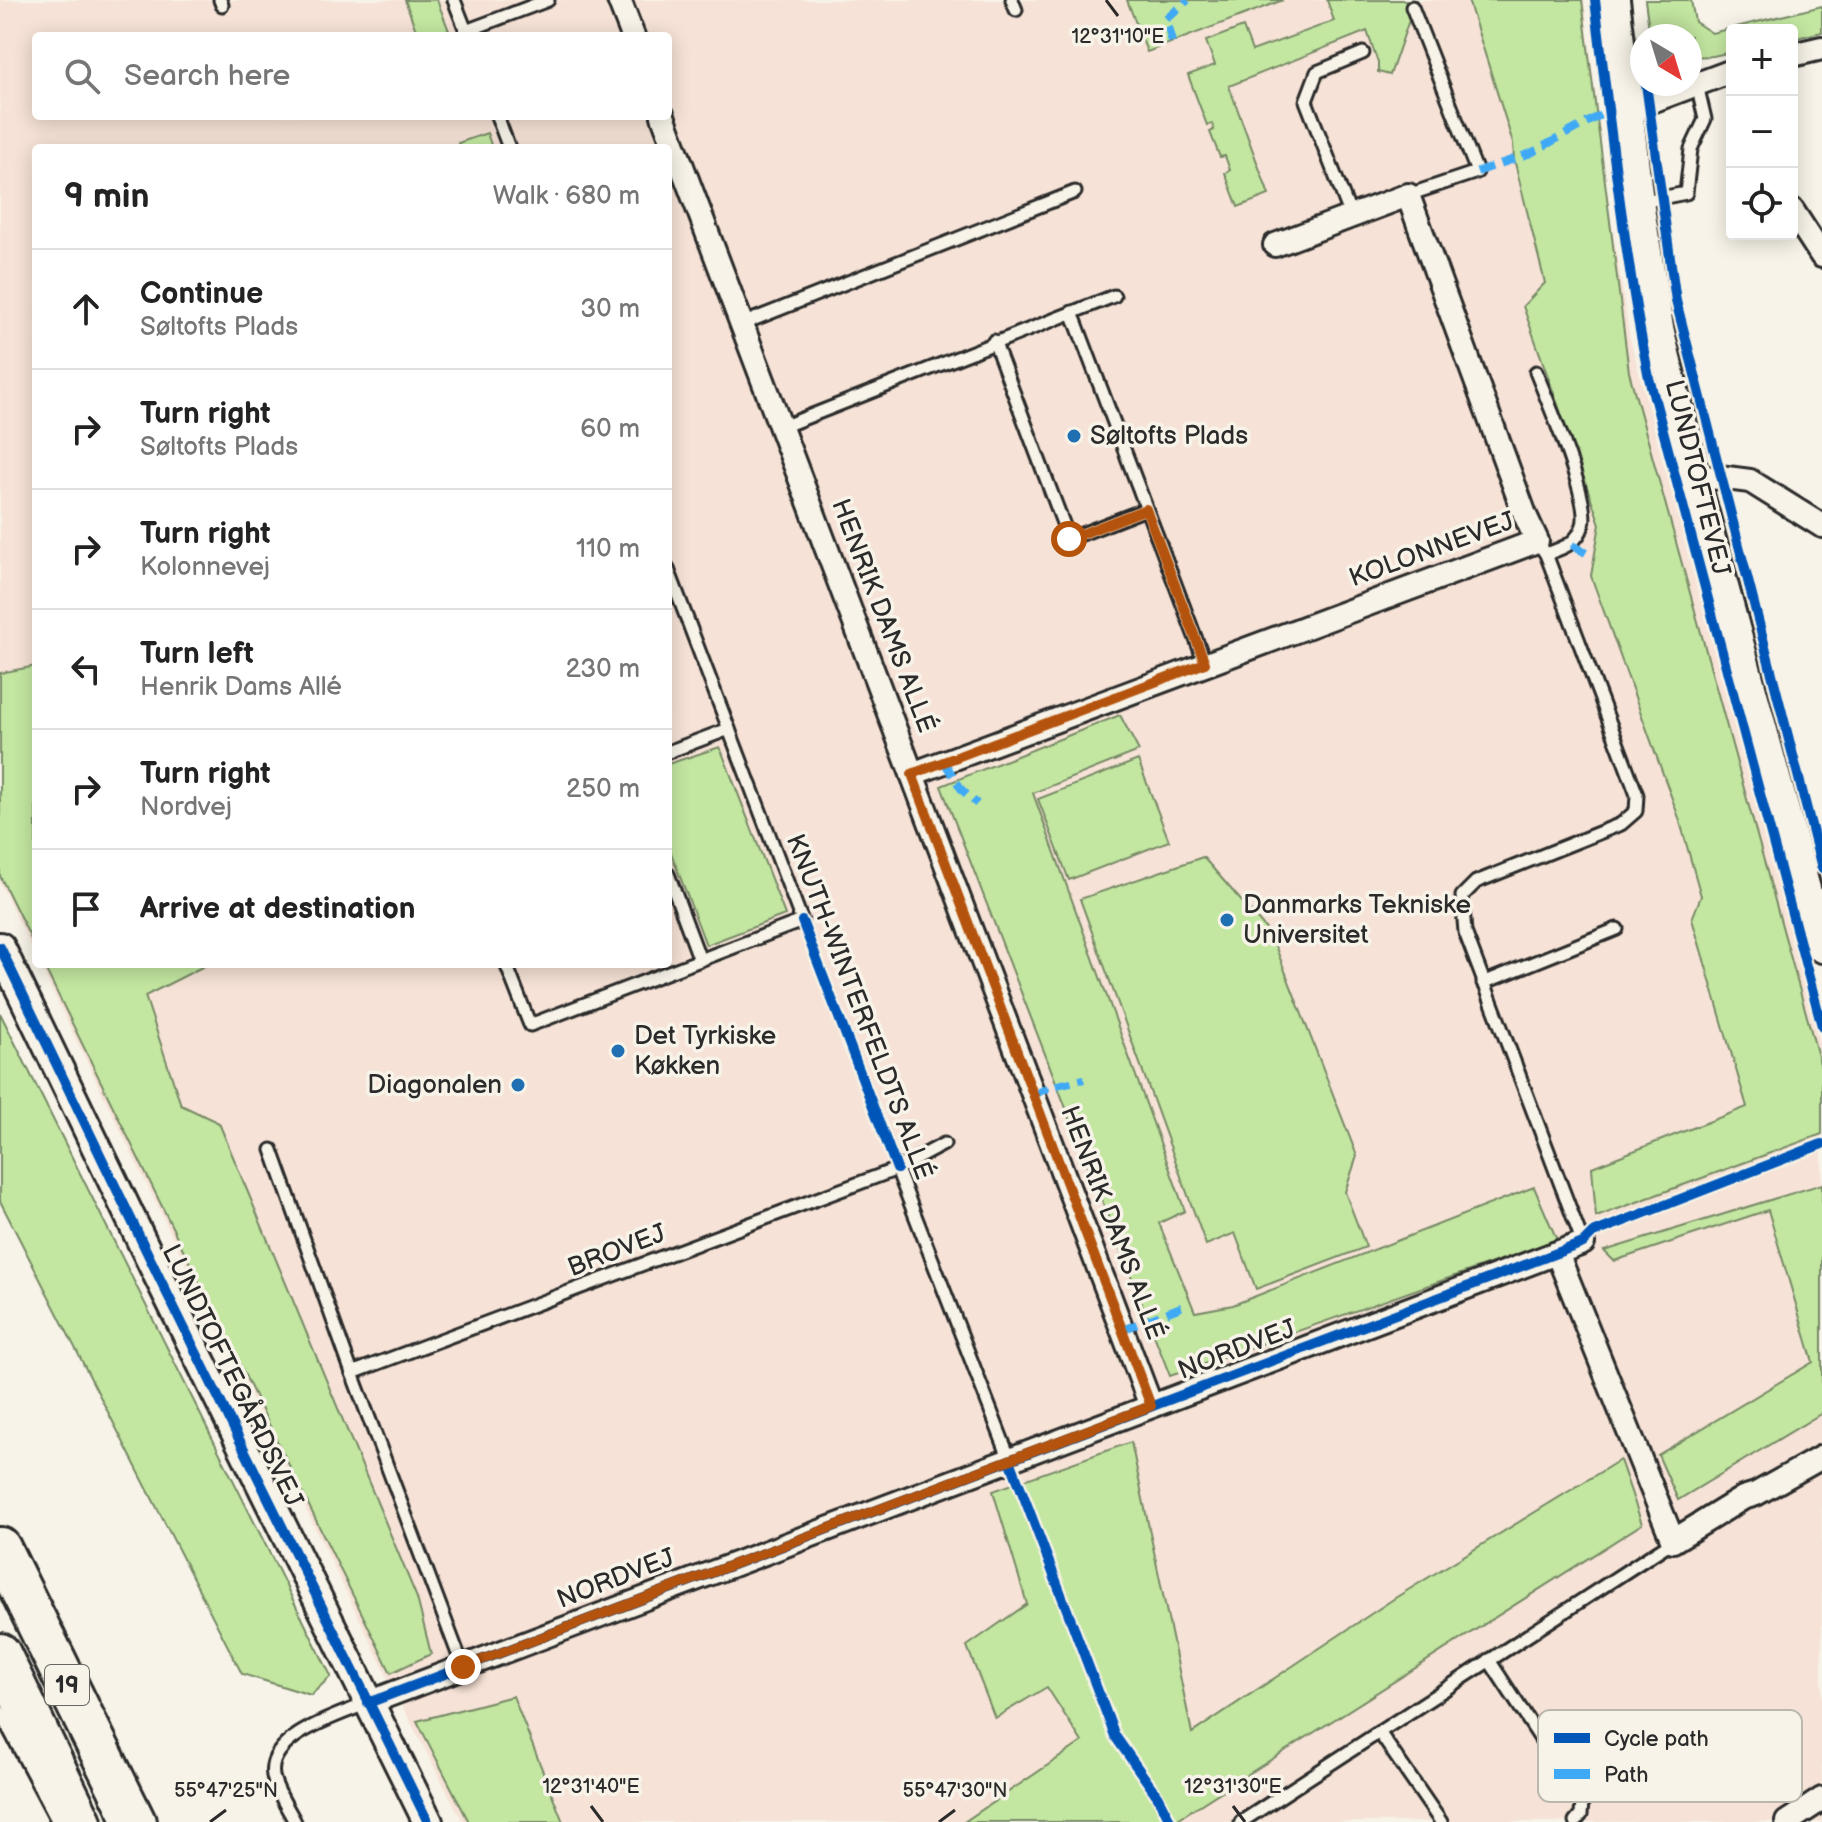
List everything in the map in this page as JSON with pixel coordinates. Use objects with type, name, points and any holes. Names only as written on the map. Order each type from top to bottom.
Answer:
[{"type":"highway","name":"19","points":[[0,1548],[135,1822]]},
{"type":"highway","name":"19","points":[[0,1654],[81,1822]]},
{"type":"street","points":[[619,0],[631,32]]},
{"type":"street","name":"LUNDTOFTEVEJ","points":[[1615,0],[1630,60]]},
{"type":"street","points":[[1798,54],[1822,48]]},
{"type":"street","points":[[1702,75],[1726,70]]},
{"type":"street","name":"LUNDTOFTEVEJ","points":[[1630,95],[1628,110],[1639,202],[1659,328],[1695,480],[1822,948]]},
{"type":"street","points":[[1628,110],[1656,96]]},
{"type":"street","name":"HENRIK DAMS ALLÉ","points":[[665,120],[1151,1406]]},
{"type":"street","points":[[1275,245],[1408,195]]},
{"type":"street","name":"KOLONNEVEJ","points":[[912,774],[1205,663],[1542,548],[1525,515],[1408,195]]},
{"type":"street","points":[[1798,219],[1822,256]]},
{"type":"street","points":[[1695,480],[1719,477],[1750,481],[1822,526]]},
{"type":"street","name":"LUNDTOFTEGÅRDSVEJ","points":[[0,947],[428,1822]]},
{"type":"street","name":"NORDVEJ","points":[[368,1703],[1583,1243]]},
{"type":"street","points":[[1557,1253],[1673,1541],[1743,1498],[1756,1494],[1822,1457]]},
{"type":"street","points":[[1787,1822],[1822,1799]]},
{"type":"lane","points":[[454,0],[466,32]]},
{"type":"lane","points":[[472,32],[548,0]]},
{"type":"lane","points":[[1408,195],[1477,172],[1412,7]]},
{"type":"lane","points":[[1351,216],[1306,101],[1317,72],[1363,53]]},
{"type":"lane","points":[[1639,202],[1686,193],[1691,149],[1705,119],[1698,96]]},
{"type":"lane","points":[[498,120],[508,144]]},
{"type":"lane","points":[[742,324],[1075,192]]},
{"type":"lane","points":[[782,427],[1114,296]]},
{"type":"lane","points":[[1072,312],[1205,663]]},
{"type":"lane","points":[[994,341],[1069,539],[1146,509]]},
{"type":"lane","points":[[1536,372],[1584,508],[1584,523],[1572,545],[1542,548],[1637,795],[1636,811],[1621,824],[1476,882],[1462,896],[1465,932],[1583,1243]]},
{"type":"lane","name":"KNUTH-WINTERFELDTS ALLÉ","points":[[672,579],[802,921],[700,960]]},
{"type":"lane","points":[[672,750],[729,729]]},
{"type":"lane","points":[[508,968],[530,1025],[700,960],[672,885]]},
{"type":"lane","points":[[1483,983],[1617,929]]},
{"type":"lane","name":"BROVEJ","points":[[352,1373],[897,1169],[944,1144]]},
{"type":"lane","points":[[272,1150],[463,1667]]},
{"type":"lane","name":"KNUTH-WINTERFELDTS ALLÉ","points":[[897,1169],[1010,1460]]},
{"type":"lane","points":[[1241,1822],[1673,1541]]},
{"type":"lane","points":[[1489,1660],[1538,1735]]},
{"type":"lane","points":[[295,1822],[273,1776],[276,1755],[283,1746],[309,1728],[368,1703]]},
{"type":"lane","points":[[0,1712],[58,1822]]},
{"type":"lane","points":[[1379,1732],[1441,1822]]},
{"type":"lane","points":[[1575,1822],[1581,1815],[1582,1802]]},
{"type":"shaded area","name":"Danmarks Tekniske Universitet","points":[[0,0],[1584,0],[1609,206],[1630,339],[1822,1052],[1822,1822],[463,1822],[399,1700],[41,968],[672,968],[672,144],[32,144],[32,949],[0,883]]},
{"type":"green space","points":[[405,0],[437,0],[449,32],[417,32]]},
{"type":"green space","points":[[1127,0],[1283,0],[1147,52]]},
{"type":"green space","points":[[1327,0],[1416,0],[1390,75],[1378,72],[1367,31],[1229,86],[1269,195],[1238,207],[1225,173],[1230,170],[1225,156],[1220,157],[1210,132],[1214,130],[1212,124],[1207,125],[1188,75],[1215,65],[1206,41],[1243,27],[1252,51],[1334,21]]},
{"type":"green space","points":[[1468,0],[1582,0],[1629,372],[1822,1071],[1822,1134],[1596,1217],[1592,1167],[1747,1107],[1692,919],[1701,896],[1679,818],[1591,576],[1600,524],[1523,306],[1545,283],[1514,159],[1513,143]]},
{"type":"green space","points":[[1645,0],[1691,0],[1698,24],[1648,24]]},
{"type":"green space","points":[[1822,6],[1822,32],[1798,38],[1798,24],[1749,24]]},
{"type":"green space","points":[[1702,27],[1712,33],[1726,30],[1726,53],[1702,56]]},
{"type":"green space","points":[[487,133],[491,144],[458,144]]},
{"type":"green space","points":[[32,667],[32,941],[0,876],[0,673]]},
{"type":"green space","points":[[1120,715],[1139,751],[1033,793],[1185,1211],[1159,1223],[1195,1312],[1233,1305],[1534,1187],[1557,1240],[1170,1376],[941,786]]},
{"type":"green space","points":[[720,747],[785,915],[706,945],[672,856],[672,763]]},
{"type":"green space","points":[[1138,760],[1169,841],[1069,880],[1038,799]]},
{"type":"green space","points":[[1203,857],[1271,935],[1357,1156],[1345,1192],[1366,1247],[1256,1289],[1235,1233],[1206,1245],[1080,899]]},
{"type":"green space","points":[[45,968],[200,968],[145,996],[181,1105],[219,1123],[417,1598],[431,1654],[391,1673]]},
{"type":"green space","points":[[0,1013],[331,1676],[311,1695],[242,1674],[0,1201]]},
{"type":"green space","points":[[1822,1184],[1822,1413],[1678,1500],[1658,1455],[1813,1362],[1768,1210],[1614,1261],[1604,1251]]},
{"type":"green space","points":[[1131,1442],[1192,1733],[1395,1598],[1620,1460],[1642,1524],[1173,1822],[964,1822],[1082,1742],[1047,1687],[995,1718],[967,1646],[1027,1604],[993,1491]]},
{"type":"green space","points":[[513,1696],[563,1822],[469,1822],[417,1721]]},
{"type":"marked path","points":[[1172,42],[1166,19],[1188,0]]},
{"type":"marked path","points":[[1477,172],[1531,153],[1608,111]]},
{"type":"marked path","points":[[1572,545],[1591,556]]},
{"type":"marked path","points":[[944,762],[962,790],[977,804]]},
{"type":"marked path","points":[[1034,1095],[1049,1087],[1084,1079]]},
{"type":"marked path","points":[[1122,1330],[1186,1305]]},
{"type":"cycle path","points":[[1595,0],[1625,237],[1649,378],[1822,1026]]},
{"type":"cycle path","points":[[1648,96],[1676,301],[1822,868]]},
{"type":"cycle path","points":[[802,921],[897,1169]]},
{"type":"cycle path","points":[[0,947],[428,1822]]},
{"type":"cycle path","points":[[368,1703],[1583,1243],[1593,1233],[1822,1144]]},
{"type":"cycle path","points":[[1010,1460],[1115,1736],[1158,1797],[1171,1822]]},
{"type":"place","name":"Søltofts Plads","points":[[1074,436]]},
{"type":"place","name":"Danmarks Tekniske Universitet","points":[[1227,920]]},
{"type":"place","name":"Det Tyrkiske Køkken","points":[[618,1051]]},
{"type":"place","name":"Diagonalen","points":[[518,1085]]},
{"type":"route","points":[[463,1667],[1151,1406],[912,774],[1205,663],[1146,509],[1069,539]]}]
